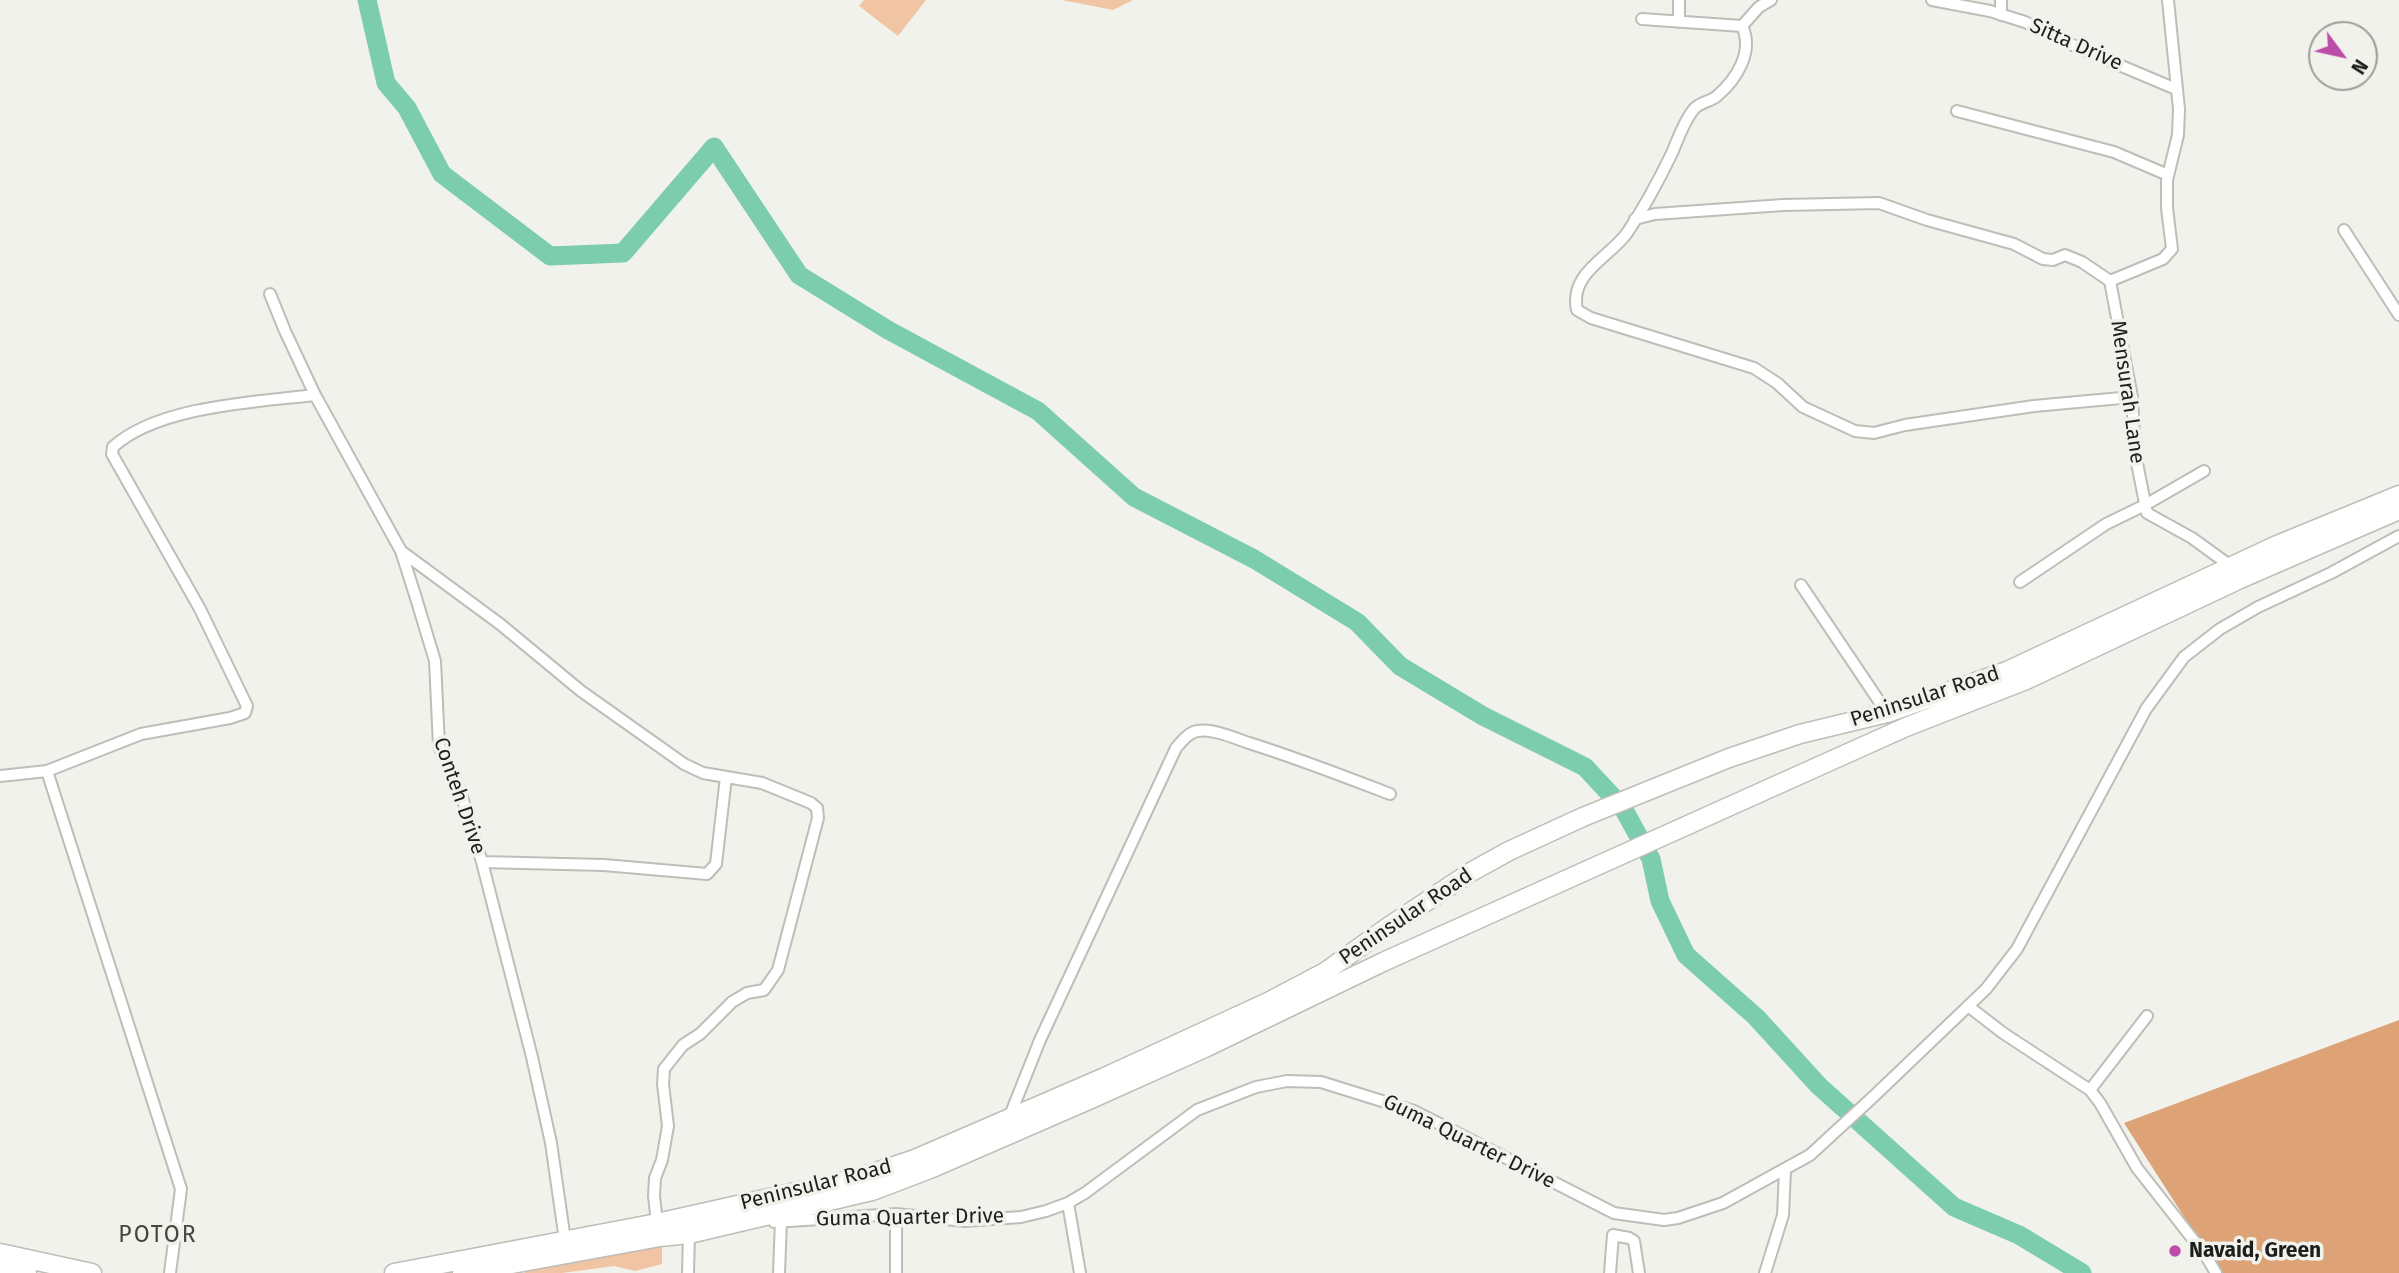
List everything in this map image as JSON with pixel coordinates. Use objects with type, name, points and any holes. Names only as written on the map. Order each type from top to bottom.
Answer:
[{"type":"main road","name":"Peninsular Road","points":[[462,1273],[689,1234],[750,1210],[915,1159],[1268,1002],[1325,972],[1471,872],[1583,817],[1729,758],[1800,734],[1887,713],[2007,671],[2277,545],[2399,495]]},
{"type":"main road","name":"Peninsular Road","points":[[396,1273],[657,1223],[872,1192],[1207,1047],[1383,962],[1906,727],[2026,680],[2240,579],[2399,510]]},
{"type":"main road","points":[[0,1253],[92,1273]]},
{"type":"main road","points":[[0,1267],[27,1273]]},
{"type":"street","points":[[1679,0],[1679,22]]},
{"type":"street","points":[[1742,26],[1759,7],[1771,0]]},
{"type":"street","name":"Sitta Drive","points":[[1932,0],[2025,22],[2176,89]]},
{"type":"street","points":[[2001,0],[2001,15]]},
{"type":"street","points":[[1635,219],[1655,214],[1783,205],[1879,203],[1927,220],[2014,244],[2043,259],[2053,260],[2065,255],[2082,262],[2110,281],[2163,259],[2172,249],[2167,208],[2168,175],[2178,135],[2168,0]]},
{"type":"street","points":[[1643,19],[1742,26]]},
{"type":"street","points":[[1742,26],[1747,35],[1746,51],[1739,69],[1715,99],[1695,108],[1663,172],[1625,235],[1586,273],[1574,298],[1577,310],[1591,318],[1754,368],[1777,383],[1803,407],[1855,431],[1874,433],[1905,425],[2009,410],[2132,397]]},
{"type":"street","points":[[1957,111],[2114,152],[2168,175]]},
{"type":"street","points":[[2344,230],[2399,315]]},
{"type":"street","name":"Mensurah Lane","points":[[2110,281],[2132,397],[2135,453],[2145,505]]},
{"type":"street","name":"Conteh Drive","points":[[270,294],[315,395],[401,551],[435,661],[439,746],[462,796],[482,862],[532,1058],[551,1143],[565,1240]]},
{"type":"street","points":[[0,776],[47,771],[141,734],[245,713],[247,706],[200,609],[112,454],[113,447],[142,428],[175,416],[227,406],[315,395]]},
{"type":"street","points":[[2020,582],[2106,524],[2204,471]]},
{"type":"street","points":[[2145,505],[2147,513],[2155,519],[2192,538],[2232,567]]},
{"type":"street","points":[[2216,1273],[2206,1256],[2137,1168],[2090,1090],[2003,1033],[1968,1006],[1986,989],[2017,949],[2146,709],[2184,657],[2220,629],[2258,607],[2331,573],[2399,536]]},
{"type":"street","points":[[401,551],[659,748],[703,773],[762,783],[817,808],[818,818],[778,970],[773,980],[764,990],[747,993],[732,1002],[700,1034],[683,1045],[664,1069],[668,1126],[662,1160],[655,1178],[657,1223]]},
{"type":"street","points":[[1801,585],[1887,713]]},
{"type":"street","points":[[1009,1118],[1040,1040],[1176,748],[1192,732],[1200,730],[1224,735],[1302,760],[1390,794]]},
{"type":"street","points":[[47,771],[181,1189],[170,1273]]},
{"type":"street","points":[[482,862],[604,865],[707,874],[716,864],[726,777]]},
{"type":"street","name":"Guma Quarter Drive","points":[[750,1210],[760,1222],[896,1214],[965,1221],[1021,1217],[1046,1211],[1068,1203],[1139,1155],[1197,1110],[1256,1087],[1287,1080],[1321,1082],[1414,1111],[1615,1213],[1664,1220],[1723,1203],[1810,1155],[1968,1006]]},
{"type":"street","points":[[2090,1090],[2147,1016]]},
{"type":"street","points":[[1765,1273],[1783,1215],[1785,1170]]},
{"type":"street","points":[[1068,1203],[1080,1273]]},
{"type":"street","points":[[896,1214],[896,1273]]},
{"type":"street","points":[[779,1273],[781,1220]]},
{"type":"street","points":[[688,1273],[689,1234]]},
{"type":"street","points":[[1610,1273],[1613,1235],[1634,1241],[1639,1273]]},
{"type":"shaded area","points":[[864,0],[926,0],[898,36],[859,6]]},
{"type":"shaded area","points":[[1062,0],[1133,0],[1113,10]]},
{"type":"shaded area","points":[[2399,1020],[2399,1273],[2220,1273],[2124,1123]]},
{"type":"shaded area","points":[[662,1235],[662,1264],[635,1271],[614,1266],[562,1273],[525,1273],[524,1260]]},
{"type":"waterway","points":[[367,0],[386,83],[407,108],[442,174],[550,256],[623,253],[714,147],[799,275],[888,330],[1038,411],[1134,497],[1254,559],[1357,622],[1400,666],[1483,716],[1585,767],[1623,808],[1651,859],[1660,901],[1686,955],[1756,1017],[1819,1086],[1954,1207],[2019,1235],[2082,1273]]},
{"type":"place","name":"Navaid, Green","points":[[2175,1251]]},
{"type":"district","name":"POTOR","points":[[158,1236]]}]
